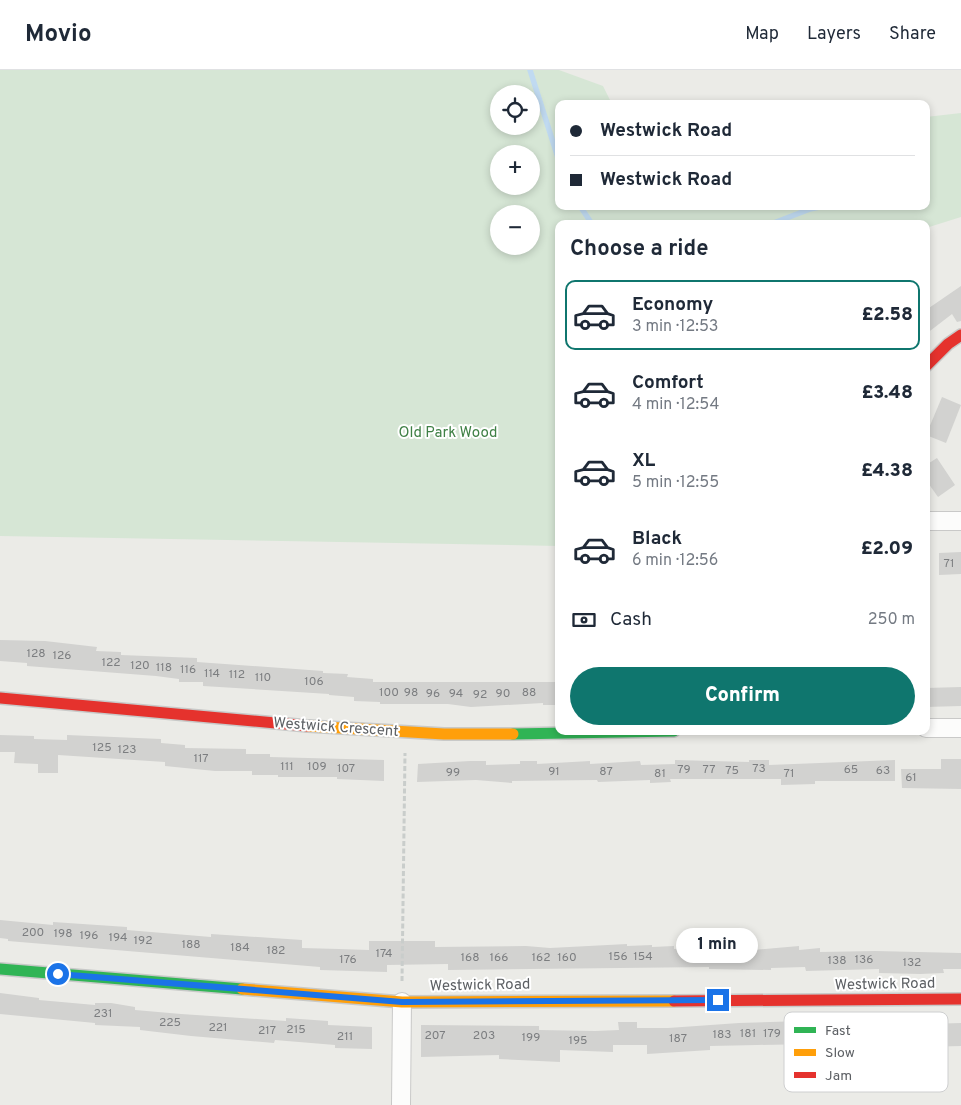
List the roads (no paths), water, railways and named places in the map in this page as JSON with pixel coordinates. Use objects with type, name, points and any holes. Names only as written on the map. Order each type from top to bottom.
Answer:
[{"type":"street","points":[[930,362],[948,344],[961,335]]},
{"type":"street","points":[[930,521],[961,521]]},
{"type":"street","name":"Westwick Crescent","points":[[0,698],[284,725],[447,734],[555,733]]},
{"type":"street","points":[[930,728],[961,728]]},
{"type":"street","name":"Westwick Road","points":[[0,969],[402,1002],[961,999]]},
{"type":"street","points":[[402,1002],[402,1105]]},
{"type":"waterway","points":[[530,70],[555,148]]},
{"type":"waterway","points":[[583,210],[589,220]]},
{"type":"waterway","points":[[781,220],[807,210]]},
{"type":"park label","name":"Old Park Wood","points":[[448,433]]}]
